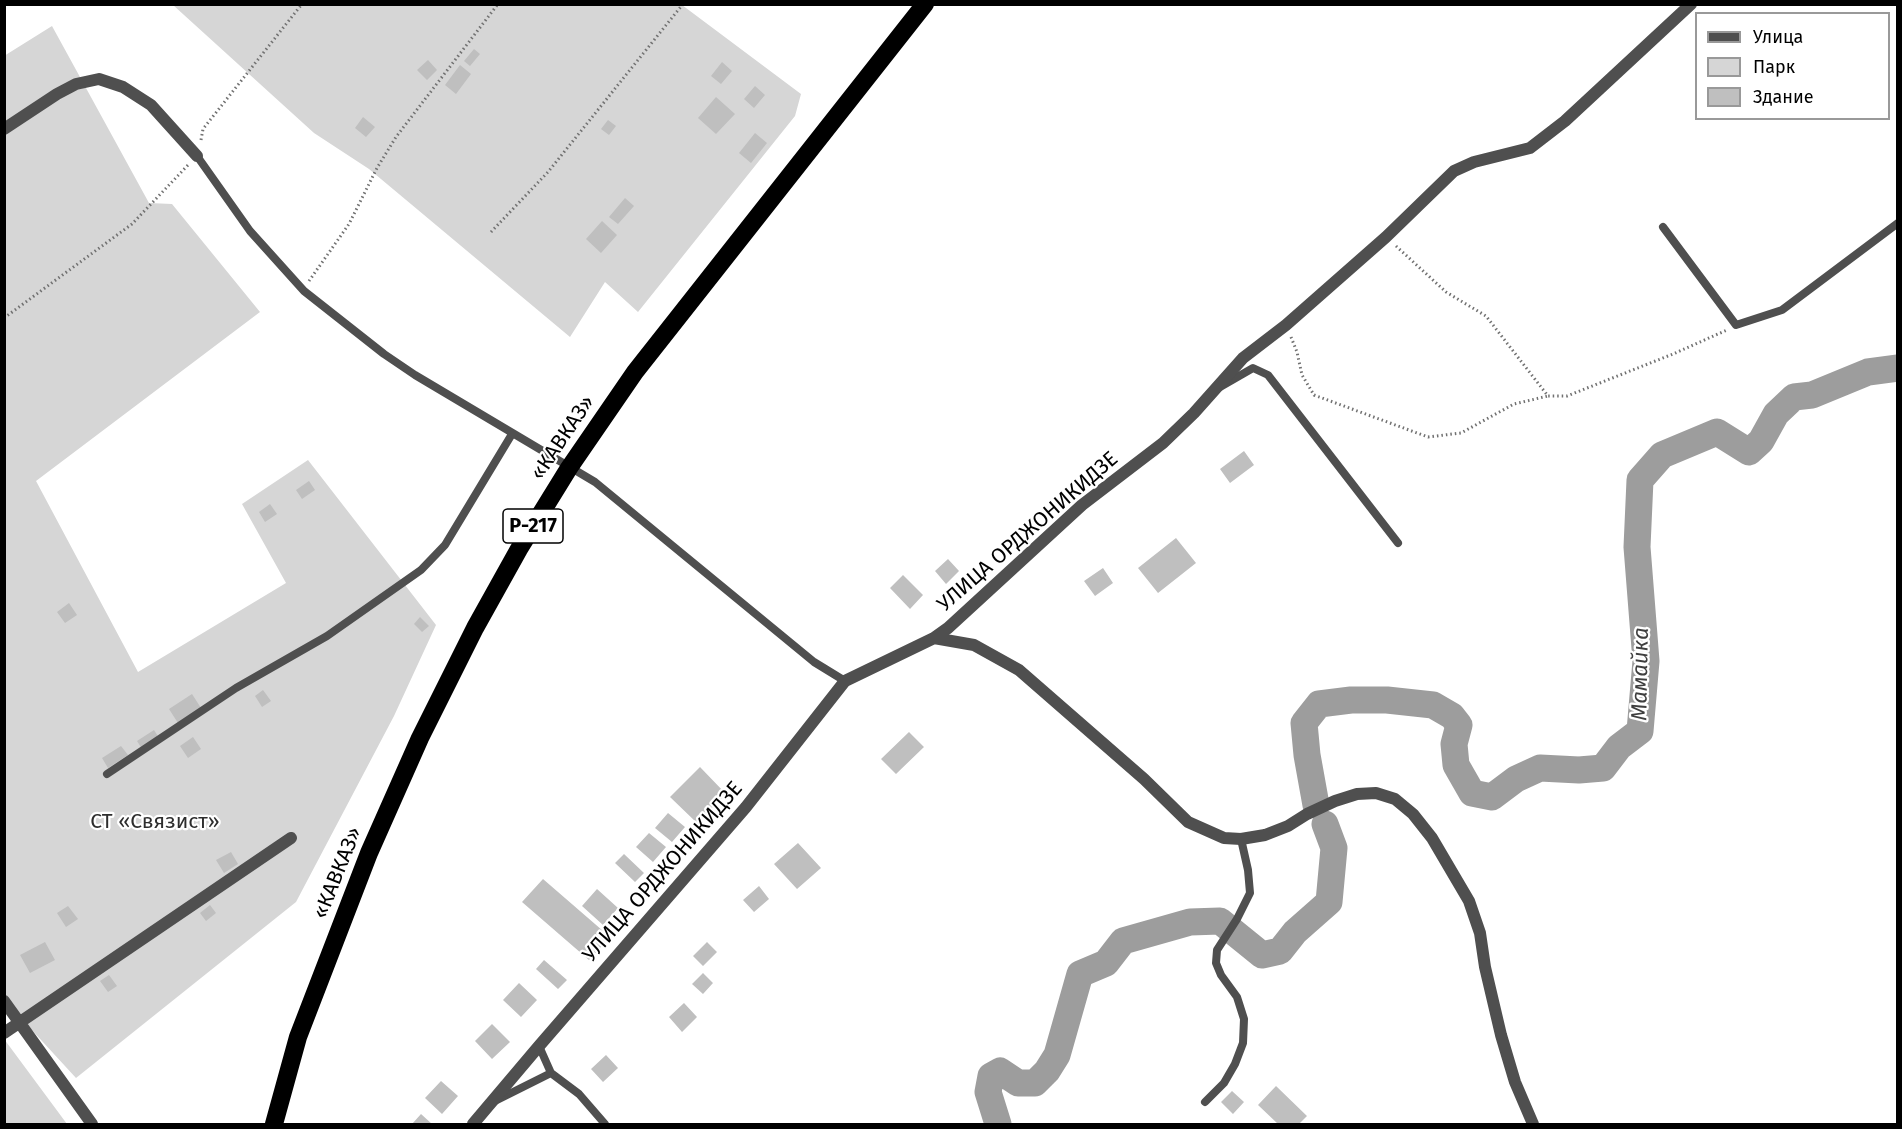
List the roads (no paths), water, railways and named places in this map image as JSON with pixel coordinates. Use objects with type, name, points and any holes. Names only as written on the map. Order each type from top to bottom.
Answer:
[{"type":"highway","name":"«КАВКАЗ»","points":[[274,1125],[298,1037],[369,853],[420,738],[491,598],[519,549],[569,468],[635,372],[925,4]]},
{"type":"street","name":"УЛИЦА ОРДЖОНИКИДЗЕ","points":[[473,1125],[538,1046],[746,807],[845,681],[934,639],[1082,505],[1163,443],[1243,358],[1286,325],[1386,237],[1454,171],[1474,162],[1530,148],[1565,121],[1691,4]]},
{"type":"street","points":[[4,129],[76,84],[99,79],[123,87],[151,105],[197,156]]},
{"type":"street","points":[[934,639],[974,645],[1019,670],[1143,778],[1188,822],[1224,838],[1240,839],[1265,835],[1288,826],[1335,801],[1357,794],[1376,793],[1395,799],[1413,814],[1437,845],[1469,901],[1480,933],[1485,967],[1501,1035],[1515,1082],[1533,1125]]},
{"type":"street","points":[[4,1033],[291,838]]},
{"type":"street","points":[[4,1001],[92,1125]]},
{"type":"lane","points":[[197,156],[250,231],[304,291],[384,354],[512,434],[595,482],[814,662],[845,681]]},
{"type":"lane","points":[[1663,227],[1737,325],[1782,310],[1898,223]]},
{"type":"lane","points":[[1215,390],[1253,369],[1268,375],[1398,543]]},
{"type":"lane","points":[[107,774],[236,688],[327,636],[421,570],[446,545],[512,434]]},
{"type":"lane","points":[[1205,1102],[1224,1083],[1243,1043],[1244,1019],[1237,997],[1221,975],[1216,963],[1217,950],[1250,893],[1248,870],[1240,839]]},
{"type":"lane","points":[[538,1046],[551,1073],[579,1094],[605,1125]]},
{"type":"lane","points":[[492,1103],[551,1073]]},
{"type":"waterway","name":"Мамайка","points":[[1316,805],[1304,723],[1319,704],[1351,700],[1387,700],[1433,705],[1452,716],[1459,725],[1454,744],[1456,765],[1472,793],[1492,797],[1516,779],[1540,768],[1579,770],[1603,768],[1619,747],[1640,731],[1646,661],[1637,547],[1640,480],[1662,455],[1717,432],[1749,452],[1761,441],[1776,414],[1794,397],[1812,395],[1868,372],[1898,368]]},
{"type":"waterway","name":"Мамайка","points":[[998,1124],[988,1092],[991,1076],[1000,1071],[1018,1083],[1035,1083],[1047,1071],[1057,1055],[1080,974],[1106,963],[1123,941],[1190,922],[1220,921],[1262,955],[1280,951],[1295,932],[1329,902],[1334,848],[1325,824]]},
{"type":"park label","name":"СТ «Связист»","points":[[155,822]]}]
